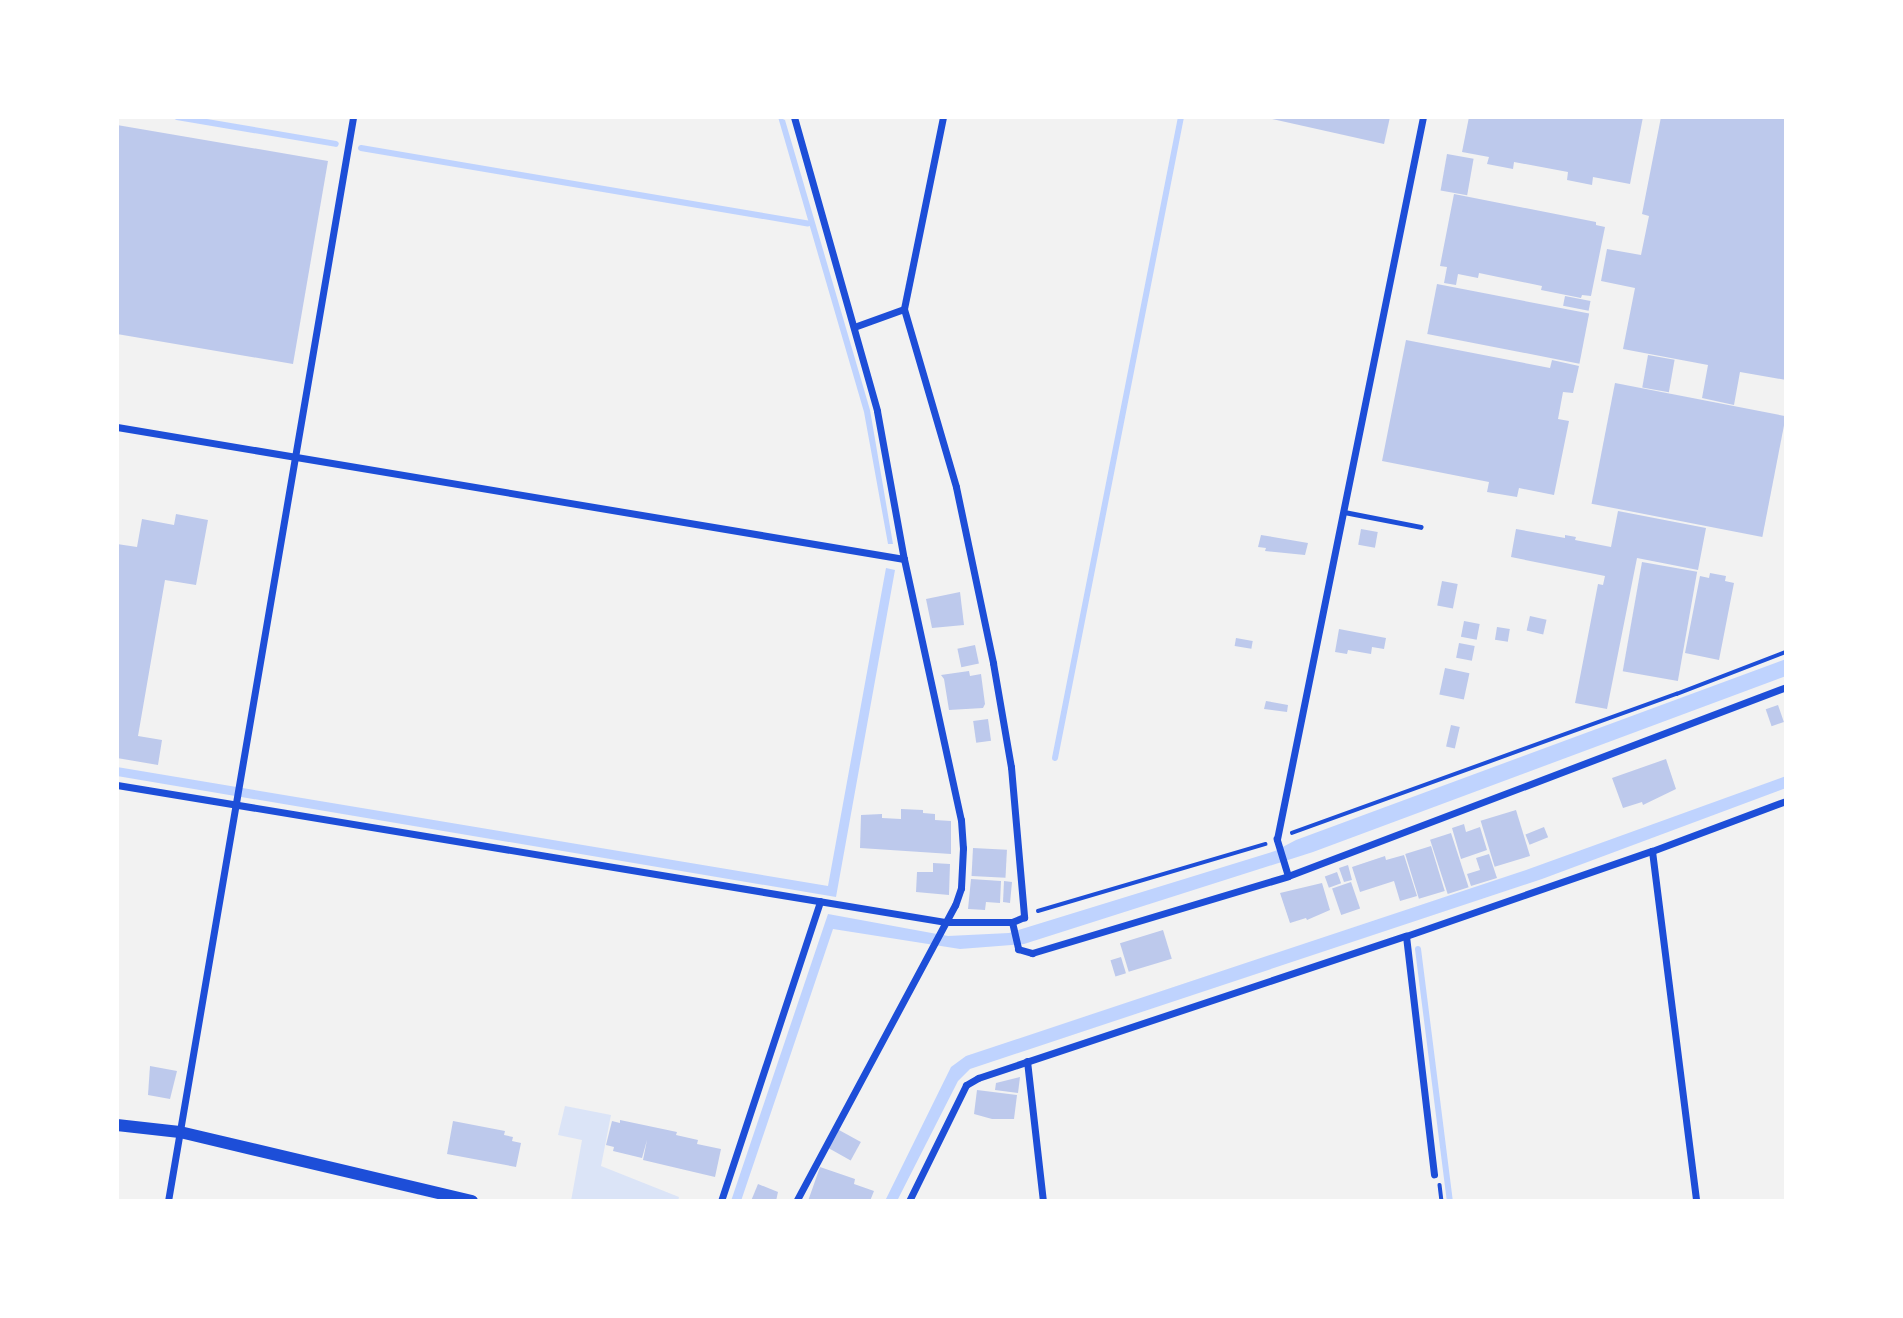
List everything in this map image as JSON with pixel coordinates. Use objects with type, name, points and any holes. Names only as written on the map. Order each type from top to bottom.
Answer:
[{"type":"street","points":[[168,1201],[353,117]]},
{"type":"street","points":[[794,117],[877,411],[904,559],[961,820],[961,888],[796,1201]]},
{"type":"street","points":[[117,785],[820,901],[943,925],[1013,924],[1024,917],[1011,767],[979,589],[938,421],[904,309],[943,117]]},
{"type":"street","points":[[1288,876],[1278,842],[1423,117]]},
{"type":"street","points":[[854,327],[904,309]]},
{"type":"street","points":[[117,428],[904,559]]},
{"type":"street","points":[[1013,924],[1018,949],[1032,953],[1288,876],[1786,687]]},
{"type":"street","points":[[909,1201],[966,1085],[1027,1061],[1406,936],[1652,851],[1786,801]]},
{"type":"street","points":[[1652,851],[1696,1201]]},
{"type":"street","points":[[720,1201],[820,901]]},
{"type":"street","points":[[1406,936],[1434,1174]]},
{"type":"street","points":[[1027,1061],[1043,1201]]},
{"type":"street","points":[[117,1125],[180,1132],[472,1201]]},
{"type":"lane","points":[[1344,512],[1421,527]]},
{"type":"path","points":[[1024,917],[1278,842],[1786,652]]},
{"type":"shaded area","points":[[565,1106],[611,1115],[601,1166],[679,1197],[678,1201],[571,1201],[582,1140],[558,1135]]},
{"type":"water","points":[[778,117],[785,120],[870,410],[893,544],[888,544],[864,412]]},
{"type":"water","points":[[886,568],[895,570],[836,897],[117,776],[117,767],[828,886]]},
{"type":"water","points":[[1786,659],[1786,676],[1313,852],[1024,944],[960,949],[833,929],[741,1201],[731,1201],[828,914],[948,936],[1009,933],[1275,851],[1296,840]]},
{"type":"water","points":[[1786,776],[1786,788],[1542,879],[970,1069],[958,1081],[897,1201],[885,1201],[951,1067],[966,1056],[1526,870]]},
{"type":"building","points":[[1263,117],[1390,117],[1384,144]]},
{"type":"building","points":[[1469,117],[1643,117],[1630,184],[1593,177],[1592,185],[1567,180],[1568,172],[1514,162],[1513,169],[1487,164],[1489,157],[1462,152]]},
{"type":"building","points":[[1661,117],[1786,117],[1786,380],[1740,372],[1734,405],[1702,398],[1708,365],[1623,349],[1635,288],[1601,281],[1607,249],[1641,255],[1649,216],[1642,214]]},
{"type":"building","points":[[117,125],[328,161],[293,364],[117,334]]},
{"type":"building","points":[[1447,154],[1474,159],[1467,195],[1441,190]]},
{"type":"building","points":[[1454,194],[1596,222],[1596,225],[1605,227],[1591,296],[1582,295],[1581,298],[1541,290],[1542,286],[1479,273],[1478,278],[1458,274],[1456,285],[1444,283],[1447,267],[1440,266]]},
{"type":"building","points":[[1437,284],[1589,314],[1579,364],[1427,334]]},
{"type":"building","points":[[1565,296],[1591,301],[1589,311],[1563,306]]},
{"type":"building","points":[[1406,340],[1550,368],[1552,360],[1579,366],[1573,393],[1563,392],[1558,419],[1569,421],[1554,495],[1519,488],[1517,497],[1487,492],[1489,482],[1382,461]]},
{"type":"building","points":[[1648,355],[1675,360],[1669,392],[1642,387]]},
{"type":"building","points":[[1615,383],[1786,416],[1762,537],[1592,504]]},
{"type":"building","points":[[1618,511],[1706,528],[1698,570],[1637,558],[1607,709],[1575,703],[1598,584],[1603,585],[1605,576],[1511,557],[1516,529],[1565,538],[1565,535],[1576,537],[1575,540],[1611,547]]},
{"type":"building","points":[[176,514],[208,520],[196,585],[165,580],[138,736],[162,740],[158,765],[117,758],[117,544],[137,547],[142,519],[174,525]]},
{"type":"building","points":[[1361,529],[1378,532],[1375,548],[1358,545]]},
{"type":"building","points":[[1261,535],[1308,543],[1305,555],[1265,551],[1266,548],[1258,547]]},
{"type":"building","points":[[1642,562],[1697,572],[1678,681],[1623,671]]},
{"type":"building","points":[[1710,573],[1726,576],[1725,581],[1734,583],[1719,660],[1685,653],[1700,576],[1709,578]]},
{"type":"building","points":[[1442,581],[1458,584],[1453,609],[1437,606]]},
{"type":"building","points":[[960,592],[964,625],[932,628],[926,599]]},
{"type":"building","points":[[1530,616],[1547,620],[1543,634],[1527,631]]},
{"type":"building","points":[[1464,621],[1480,624],[1477,640],[1461,637]]},
{"type":"building","points":[[1497,627],[1510,629],[1508,642],[1495,640]]},
{"type":"building","points":[[1339,629],[1386,638],[1384,649],[1372,647],[1371,654],[1348,650],[1347,654],[1335,652]]},
{"type":"building","points":[[1236,638],[1253,641],[1251,649],[1235,646]]},
{"type":"building","points":[[1459,643],[1475,646],[1472,661],[1456,658]]},
{"type":"building","points":[[975,645],[979,664],[961,667],[957,649]]},
{"type":"building","points":[[1445,668],[1469,673],[1464,700],[1439,694]]},
{"type":"building","points":[[969,671],[970,676],[981,674],[985,704],[983,708],[949,710],[941,675]]},
{"type":"building","points":[[1266,701],[1288,705],[1287,712],[1264,709]]},
{"type":"building","points":[[1778,705],[1784,722],[1772,726],[1766,709]]},
{"type":"building","points":[[988,719],[991,741],[976,743],[973,721]]},
{"type":"building","points":[[1451,725],[1460,727],[1455,748],[1446,746]]},
{"type":"building","points":[[1666,759],[1676,789],[1643,805],[1642,802],[1623,808],[1612,778]]},
{"type":"building","points":[[901,809],[923,810],[923,813],[935,814],[935,820],[951,821],[951,854],[860,848],[861,815],[882,814],[882,818],[901,819]]},
{"type":"building","points":[[1516,810],[1530,856],[1495,867],[1481,821]]},
{"type":"building","points":[[1464,824],[1466,832],[1480,827],[1487,850],[1461,859],[1452,828]]},
{"type":"building","points":[[1544,827],[1548,837],[1530,845],[1525,834]]},
{"type":"building","points":[[1451,833],[1469,887],[1448,894],[1430,840]]},
{"type":"building","points":[[1431,846],[1445,891],[1419,899],[1405,854]]},
{"type":"building","points":[[973,848],[1007,850],[1005,878],[972,876]]},
{"type":"building","points":[[1489,854],[1497,878],[1471,886],[1467,874],[1480,870],[1476,858]]},
{"type":"building","points":[[1404,855],[1417,896],[1400,901],[1394,881],[1360,892],[1352,867],[1385,856],[1386,860]]},
{"type":"building","points":[[933,863],[950,864],[949,895],[916,892],[917,872],[933,872]]},
{"type":"building","points":[[1348,865],[1352,880],[1344,882],[1339,868]]},
{"type":"building","points":[[1337,872],[1341,883],[1329,888],[1325,876]]},
{"type":"building","points":[[971,879],[1001,881],[1000,903],[986,902],[985,910],[968,909]]},
{"type":"building","points":[[1004,881],[1012,882],[1010,903],[1003,902]]},
{"type":"building","points":[[1351,882],[1360,908],[1341,915],[1332,889]]},
{"type":"building","points":[[1322,883],[1330,910],[1307,920],[1306,918],[1290,923],[1280,893]]},
{"type":"building","points":[[1163,930],[1172,959],[1129,972],[1120,943]]},
{"type":"building","points":[[1121,957],[1126,973],[1115,976],[1110,960]]},
{"type":"building","points":[[150,1066],[177,1071],[170,1099],[148,1095]]},
{"type":"building","points":[[1020,1077],[1018,1093],[995,1090],[996,1083]]},
{"type":"building","points":[[977,1090],[1017,1095],[1014,1119],[992,1119],[974,1114]]},
{"type":"building","points":[[620,1120],[677,1132],[676,1135],[698,1140],[697,1144],[721,1149],[715,1177],[643,1160],[647,1140],[642,1158],[613,1151],[614,1147],[606,1145],[612,1121],[620,1123]]},
{"type":"building","points":[[453,1121],[505,1131],[504,1135],[513,1137],[512,1141],[521,1143],[516,1167],[447,1154]]},
{"type":"building","points":[[839,1130],[861,1142],[851,1160],[829,1148]]},
{"type":"building","points":[[820,1167],[855,1179],[854,1184],[874,1191],[870,1201],[808,1201]]},
{"type":"building","points":[[758,1184],[778,1192],[776,1201],[751,1201]]},
{"type":"waterway","points":[[177,117],[336,144]]},
{"type":"waterway","points":[[1055,758],[1181,117]]},
{"type":"waterway","points":[[361,148],[808,224]]},
{"type":"waterway","points":[[1418,949],[1450,1201]]}]
